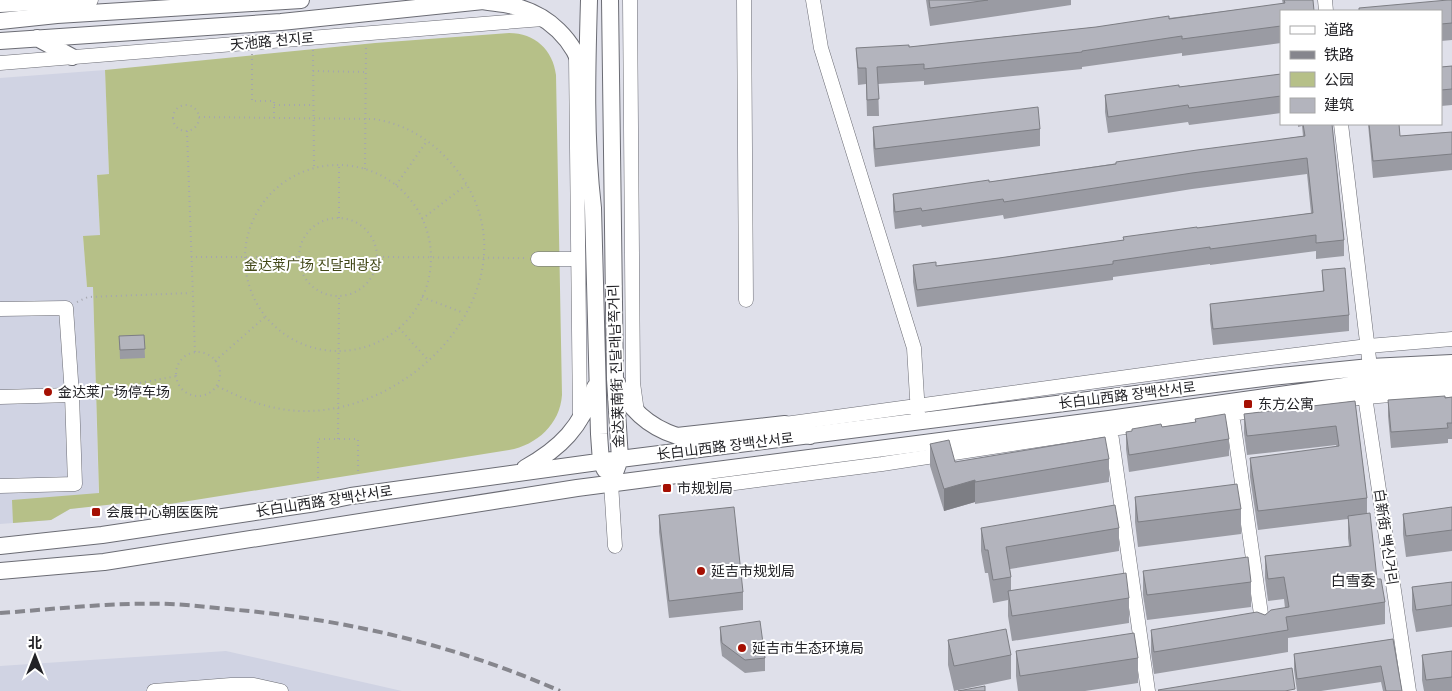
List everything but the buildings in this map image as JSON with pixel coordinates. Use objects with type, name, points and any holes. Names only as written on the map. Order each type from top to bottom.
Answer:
[{"type":"main road","points":[[0,21],[56,6],[301,0]]},
{"type":"main road","name":"天池路 천지로","points":[[0,42],[281,22],[488,0],[513,6],[543,18],[556,27],[569,42],[579,58],[587,87]]},
{"type":"main road","name":"金达莱南街 진달래남쪽거리","points":[[589,0],[587,87],[590,180],[593,208],[597,380],[601,462],[611,484]]},
{"type":"main road","name":"金达莱南街 진달래남쪽거리","points":[[610,0],[615,378],[620,459],[611,484]]},
{"type":"main road","points":[[37,38],[72,58]]},
{"type":"main road","name":"长白山西路 장백산서로","points":[[0,571],[104,562],[611,484],[1109,424],[1367,382],[1452,363]]},
{"type":"main road","name":"长白山西路 장백산서로","points":[[0,546],[102,535],[352,496],[620,459],[1271,377],[1367,382],[1452,378]]},
{"type":"main road","points":[[615,378],[620,390],[636,412],[662,431],[677,436],[785,424],[810,436]]},
{"type":"main road","points":[[519,497],[516,473],[542,458],[570,435],[589,403],[597,380]]},
{"type":"street","points":[[0,6],[56,6],[90,0]]},
{"type":"street","name":"金达莱南街 진달래남쪽거리","points":[[630,0],[633,383],[636,412]]},
{"type":"street","points":[[744,0],[746,300]]},
{"type":"street","points":[[813,0],[821,48],[914,348],[919,422]]},
{"type":"street","points":[[281,1],[281,22]]},
{"type":"street","name":"天池路 천지로","points":[[0,63],[543,18]]},
{"type":"street","points":[[576,54],[580,420]]},
{"type":"street","name":"白新街 백신거리","points":[[1340,125],[1368,346],[1367,382],[1409,691]]},
{"type":"street","points":[[538,259],[578,259]]},
{"type":"street","points":[[0,309],[66,308],[72,395],[75,484],[0,486]]},
{"type":"street","name":"长白山西路 장백산서로","points":[[785,424],[1198,367],[1368,346],[1452,339]]},
{"type":"street","name":"长白山西路 장백산서로","points":[[1109,424],[1232,413],[1367,382],[1452,390]]},
{"type":"street","points":[[0,397],[72,395]]},
{"type":"street","points":[[1232,413],[1264,628]]},
{"type":"street","points":[[1109,424],[1148,691]]},
{"type":"street","points":[[611,484],[615,546]]},
{"type":"street","points":[[154,691],[254,685],[282,691]]},
{"type":"path","points":[[365,169],[366,42]]},
{"type":"path","points":[[313,47],[314,168]]},
{"type":"path","points":[[252,53],[252,101],[274,101],[274,118]]},
{"type":"path","points":[[313,71],[366,72]]},
{"type":"path","points":[[184,105],[192,106],[199,117],[197,125],[187,131],[179,129],[173,118],[176,110],[184,105]]},
{"type":"path","points":[[274,105],[314,105]]},
{"type":"path","points":[[199,117],[366,119],[388,121],[418,134],[443,154],[467,185],[476,204],[484,229],[483,258],[476,290],[454,333],[429,361],[391,388],[372,397],[338,407],[301,411],[279,409],[247,400],[217,386]]},
{"type":"path","points":[[187,131],[195,353]]},
{"type":"path","points":[[396,185],[427,140]]},
{"type":"path","points":[[339,218],[340,165]]},
{"type":"path","points":[[340,165],[365,169],[386,178],[396,185],[415,205],[429,238],[430,272],[422,297],[414,311],[399,328],[367,346],[339,350],[321,349],[297,341],[265,317],[253,296],[249,284],[245,257],[249,230],[262,204],[283,183],[296,175],[314,168],[340,165]]},
{"type":"path","points":[[422,219],[467,185]]},
{"type":"path","points":[[339,218],[357,223],[367,231],[374,241],[378,257],[375,272],[368,283],[354,293],[339,296],[324,294],[309,284],[303,274],[299,257],[301,245],[310,230],[327,220],[339,218]]},
{"type":"path","points":[[191,257],[299,257]]},
{"type":"path","points":[[378,257],[538,259]]},
{"type":"path","points":[[66,308],[88,297],[192,293]]},
{"type":"path","points":[[338,439],[339,296]]},
{"type":"path","points":[[422,297],[465,314]]},
{"type":"path","points":[[215,361],[265,317]]},
{"type":"path","points":[[399,328],[429,361]]},
{"type":"path","points":[[195,353],[206,354],[215,361],[220,374],[217,386],[209,393],[195,396],[182,389],[177,376],[177,369],[182,360],[195,353]]},
{"type":"path","points":[[95,391],[177,376]]},
{"type":"path","points":[[318,478],[318,440],[358,439],[358,473]]},
{"type":"shaded area","points":[[105,70],[109,174],[97,175],[100,236],[83,237],[87,287],[93,287],[99,505],[70,509],[51,520],[0,524],[0,78]]},
{"type":"shaded area","points":[[226,651],[402,691],[0,691],[0,666]]},
{"type":"green space","name":"金达莱广场 진달래광장","points":[[509,33],[527,36],[541,45],[551,58],[556,75],[562,395],[557,415],[545,432],[529,443],[509,450],[145,508],[125,503],[70,509],[51,520],[13,523],[12,500],[99,493],[93,287],[87,287],[83,236],[100,235],[97,175],[109,174],[105,70],[375,43]]},
{"type":"railway","points":[[0,613],[106,605],[170,604],[280,615],[362,628],[443,648],[521,675],[560,691]]},
{"type":"place","name":"金达莱广场停车场","points":[[48,392]]},
{"type":"place","name":"东方公寓","points":[[1248,404]]},
{"type":"place","name":"市规划局","points":[[667,488]]},
{"type":"place","name":"会展中心朝医医院","points":[[96,512]]},
{"type":"place","name":"延吉市规划局","points":[[701,571]]},
{"type":"place","name":"延吉市生态环境局","points":[[742,648]]},
{"type":"district","name":"白雪委","points":[[1353,581]]}]
